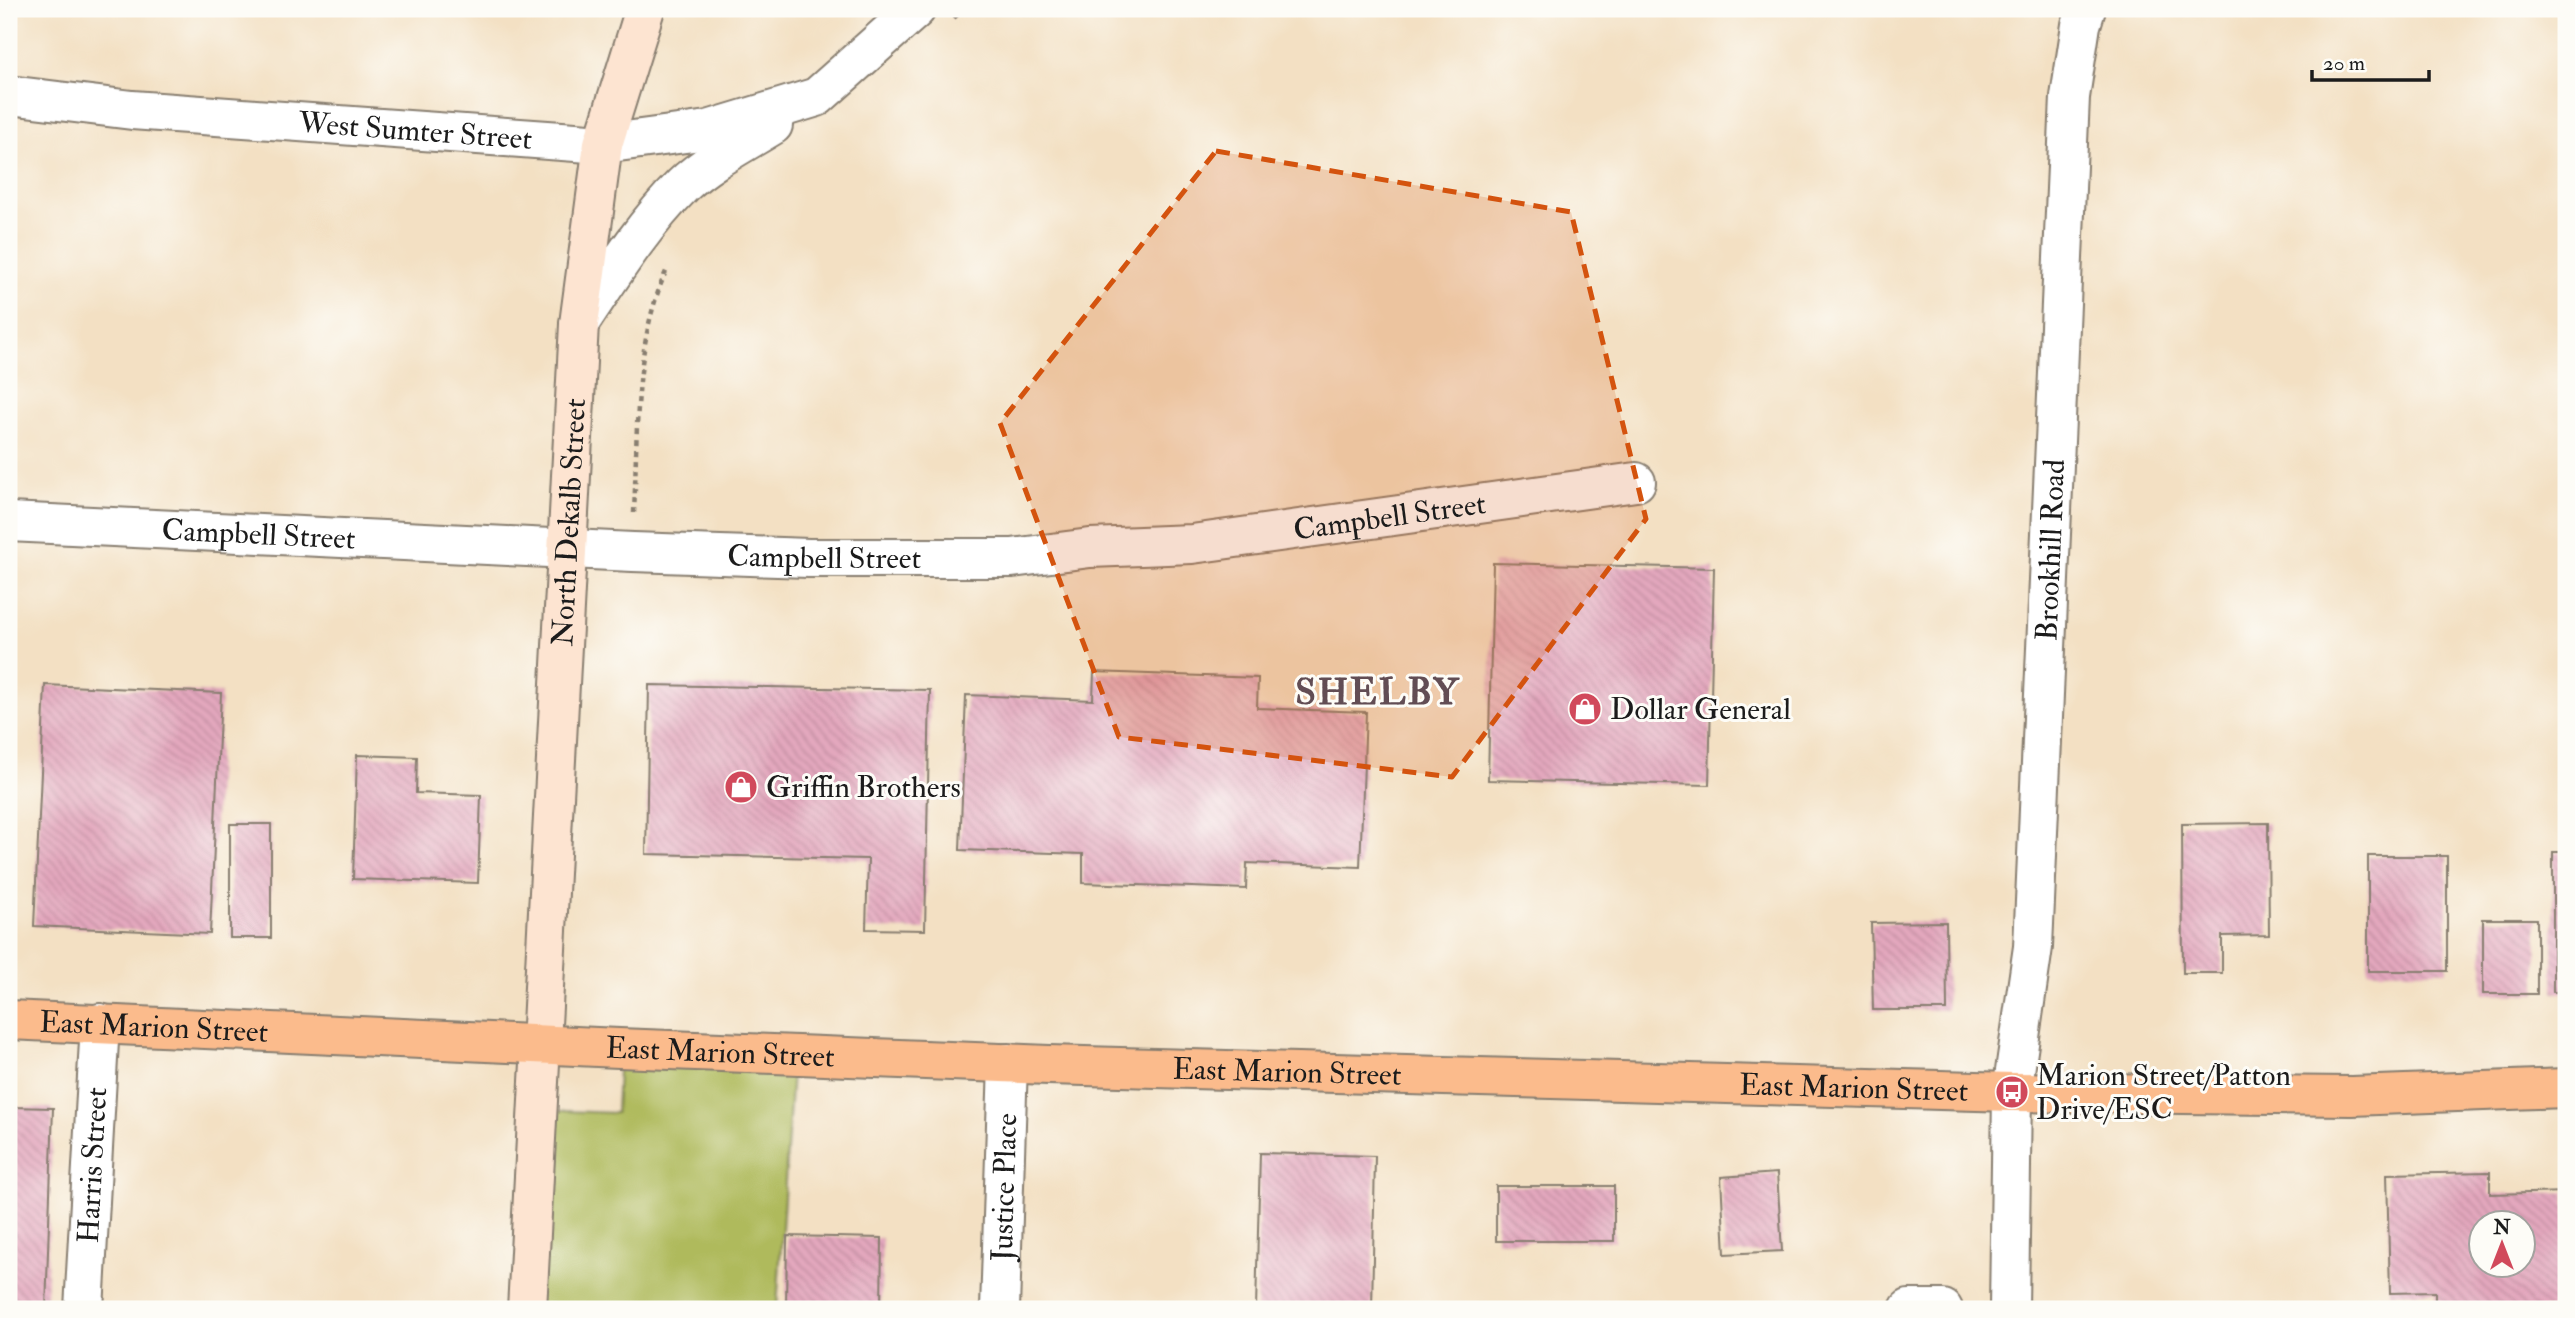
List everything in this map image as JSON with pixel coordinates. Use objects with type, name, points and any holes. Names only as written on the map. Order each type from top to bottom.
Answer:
[{"type":"main road","name":"North Dekalb Street","points":[[527,1309],[579,324],[603,144],[645,9]]},
{"type":"main road","name":"East Marion Street","points":[[9,1020],[1008,1063],[2012,1092],[2352,1096],[2566,1088]]},
{"type":"street","name":"Brookhill Road","points":[[2010,1309],[2012,1092],[2033,947],[2070,97],[2081,24],[2086,9]]},
{"type":"street","name":"West Sumter Street","points":[[579,324],[625,255],[685,184],[726,153],[817,97],[930,18]]},
{"type":"street","name":"West Sumter Street","points":[[9,95],[132,110],[603,144],[708,130],[817,97]]},
{"type":"street","name":"Campbell Street","points":[[9,522],[569,550],[809,558],[1012,558],[1090,548],[1192,544],[1636,482]]},
{"type":"street","name":"Harris Street","points":[[84,1309],[100,1023]]},
{"type":"street","name":"Justice Place","points":[[1000,1309],[1008,1063]]},
{"type":"street","points":[[1909,1309],[1944,1309]]},
{"type":"path","points":[[930,18],[964,9]]},
{"type":"path","points":[[633,552],[645,341],[661,283],[671,262]]},
{"type":"highlighted area","points":[[1216,151],[1571,212],[1646,519],[1452,777],[1119,737],[1000,423]]},
{"type":"green space","points":[[619,1048],[793,1055],[777,1309],[527,1309],[538,1110],[616,1113]]},
{"type":"building","points":[[1493,563],[1714,568],[1709,785],[1488,780]]},
{"type":"building","points":[[1094,672],[1258,678],[1257,708],[1366,712],[1360,867],[1247,863],[1246,889],[1083,883],[1083,854],[960,850],[966,695],[1093,700]]},
{"type":"building","points":[[45,685],[221,693],[210,934],[34,926]]},
{"type":"building","points":[[649,685],[930,690],[925,930],[866,929],[868,859],[646,854]]},
{"type":"building","points":[[357,755],[417,757],[416,793],[481,795],[478,883],[353,879]]},
{"type":"building","points":[[2268,823],[2269,935],[2222,936],[2222,973],[2183,973],[2182,824]]},
{"type":"building","points":[[230,824],[271,824],[271,938],[230,938]]},
{"type":"building","points":[[2553,852],[2566,852],[2566,992],[2553,992]]},
{"type":"building","points":[[2368,856],[2447,856],[2447,971],[2368,971]]},
{"type":"building","points":[[2483,919],[2537,919],[2537,994],[2483,994]]},
{"type":"building","points":[[1946,922],[1947,1010],[1873,1010],[1871,923]]},
{"type":"building","points":[[9,1107],[53,1108],[46,1309],[9,1309]]},
{"type":"building","points":[[1260,1153],[1375,1156],[1372,1309],[1256,1309]]},
{"type":"building","points":[[2490,1172],[2490,1194],[2566,1192],[2566,1309],[2435,1309],[2435,1292],[2390,1293],[2387,1174]]},
{"type":"building","points":[[1777,1173],[1782,1251],[1725,1254],[1721,1177]]},
{"type":"building","points":[[1496,1186],[1614,1186],[1614,1241],[1496,1241]]},
{"type":"building","points":[[787,1236],[882,1238],[881,1309],[786,1309]]},
{"type":"place","name":"Dollar General","points":[[1585,709]]},
{"type":"place","name":"Griffin Brothers","points":[[741,787]]},
{"type":"place","name":"Marion Street/Patton Drive/ESC","points":[[2012,1092]]},
{"type":"district","name":"SHELBY","points":[[1378,691]]}]
